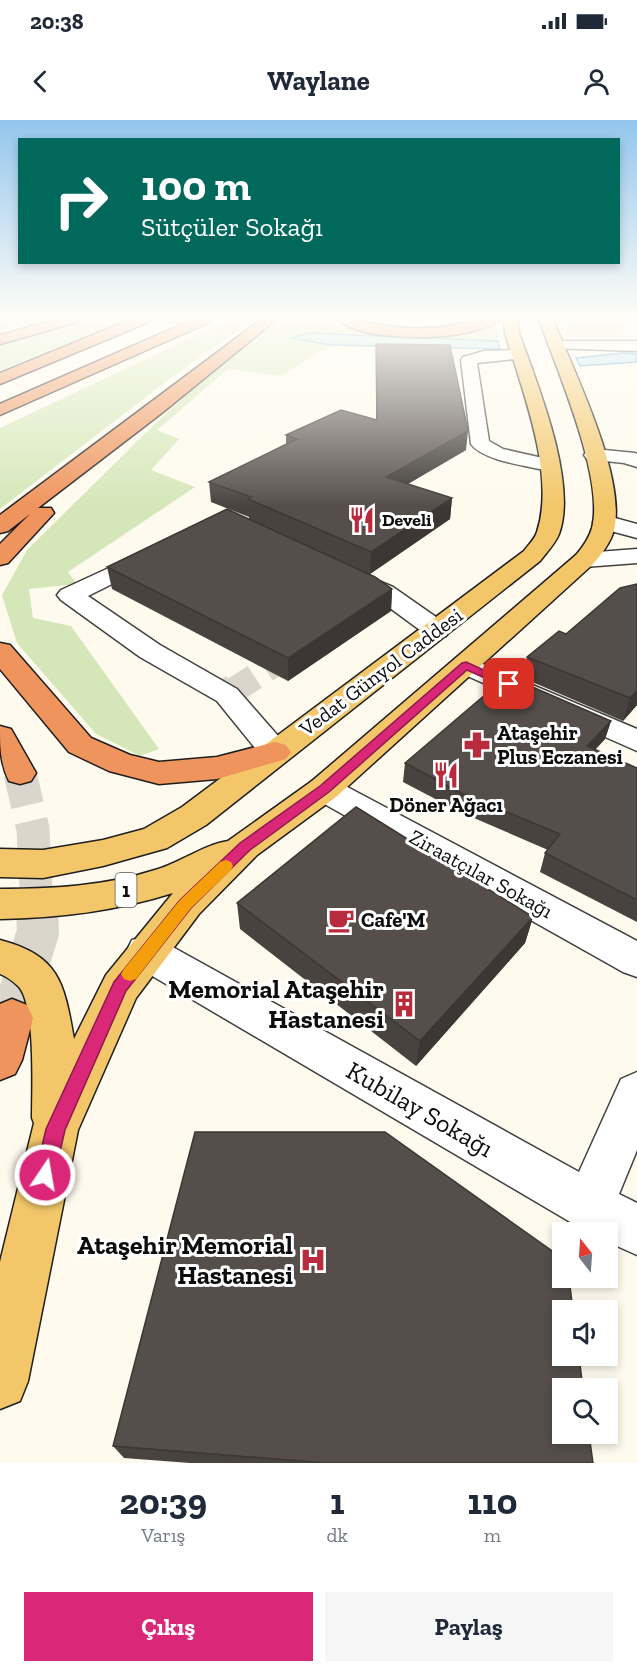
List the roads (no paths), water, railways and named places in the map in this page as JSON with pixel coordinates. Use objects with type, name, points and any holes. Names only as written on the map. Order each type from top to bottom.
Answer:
[{"type":"highway","points":[[0,410],[64,382]]},
{"type":"highway","points":[[0,526],[190,382]]},
{"type":"highway","points":[[0,558],[38,518],[157,408]]},
{"type":"highway","points":[[0,651],[80,745],[120,763],[159,773],[217,768],[275,752]]},
{"type":"highway","points":[[0,736],[20,773]]},
{"type":"highway","points":[[0,1060],[12,1018]]},
{"type":"main road","name":"Vedat Günyol Caddesi","points":[[0,863],[43,864],[103,853],[155,839],[194,816],[532,556],[548,533],[554,493],[543,434],[527,382]]},
{"type":"main road","name":"Vedat Günyol Caddesi","points":[[0,1381],[56,1129],[120,987],[186,904],[245,846],[324,789],[584,560],[598,540],[604,522],[603,489],[583,418],[569,382]]},
{"type":"main road","name":"1","points":[[0,904],[40,904],[107,895],[164,882],[245,846]]},
{"type":"main road","points":[[0,957],[15,962],[38,979],[48,1011],[55,1052],[56,1129]]},
{"type":"street","points":[[472,382],[480,444],[497,453],[549,465]]},
{"type":"street","points":[[594,455],[628,457],[637,461]]},
{"type":"street","points":[[604,522],[637,531]]},
{"type":"street","points":[[165,550],[70,595],[150,651],[227,695],[275,752]]},
{"type":"street","points":[[584,560],[637,556]]},
{"type":"street","points":[[327,566],[384,592],[437,630]]},
{"type":"street","points":[[466,665],[637,741]]},
{"type":"street","name":"Ziraatçılar Sokağı","points":[[324,789],[637,960]]},
{"type":"street","name":"Kubilay Sokağı","points":[[146,952],[637,1230]]},
{"type":"street","points":[[590,1205],[637,1094]]},
{"type":"tunnel","points":[[233,691],[302,646]]},
{"type":"tunnel","points":[[227,695],[235,690]]},
{"type":"tunnel","points":[[20,773],[33,829],[36,889]]},
{"type":"tunnel","points":[[12,1018],[38,932],[36,888]]},
{"type":"place","name":"Develi","points":[[362,520]]},
{"type":"place","name":"Ataşehir Plus Eczanesi","points":[[477,745]]},
{"type":"place","name":"Döner Ağacı","points":[[446,775]]},
{"type":"place","name":"Cafe'M","points":[[341,920]]},
{"type":"place","name":"Memorial Ataşehir Hastanesi","points":[[404,1004]]},
{"type":"place","name":"Ataşehir Memorial Hastanesi","points":[[313,1260]]}]
